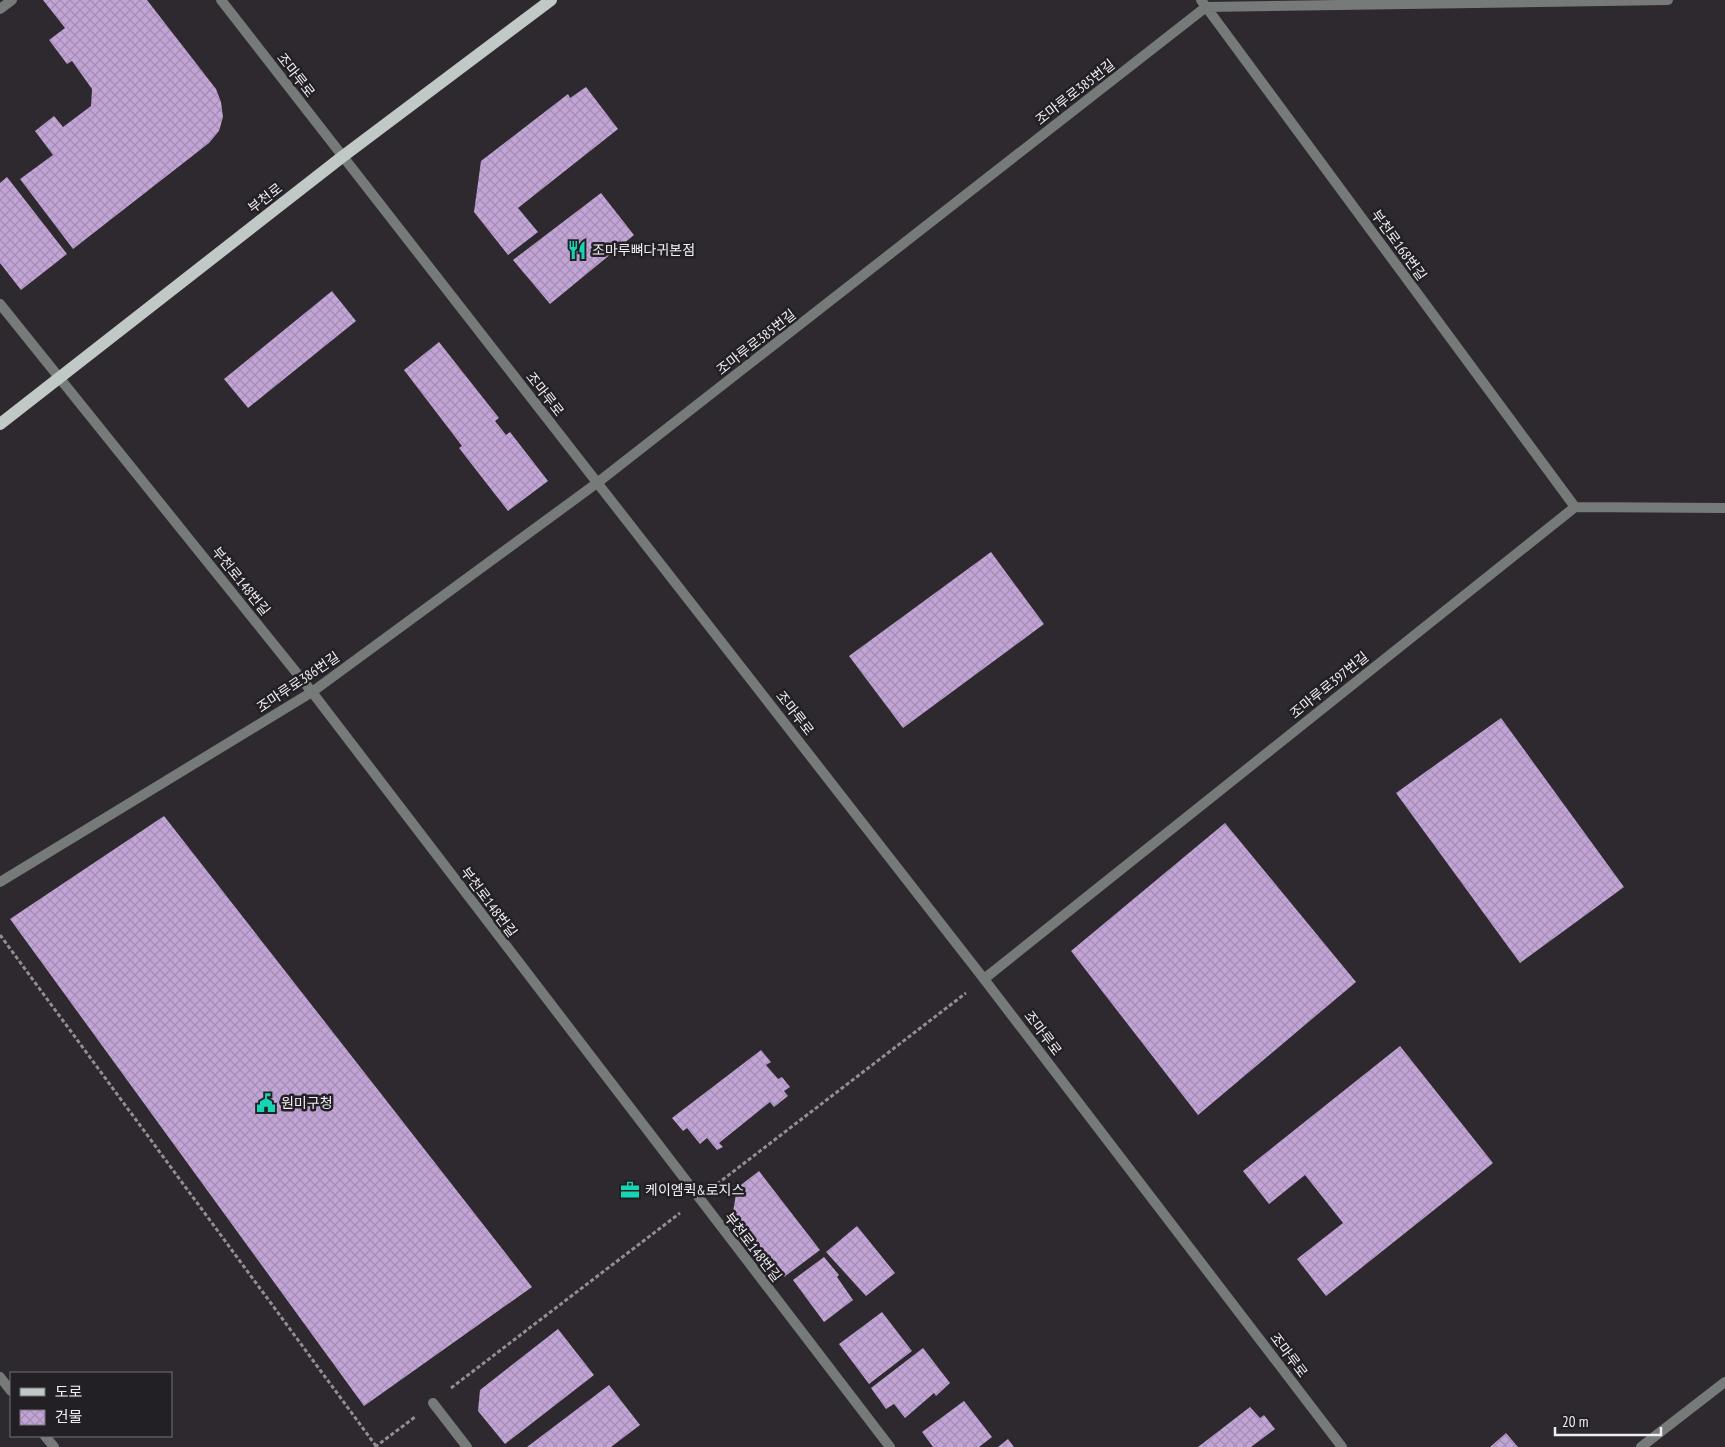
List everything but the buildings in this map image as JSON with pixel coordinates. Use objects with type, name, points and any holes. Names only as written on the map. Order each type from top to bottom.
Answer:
[{"type":"main road","name":"부천로","points":[[0,424],[342,157],[551,0]]},
{"type":"street","points":[[0,9],[12,0]]},
{"type":"street","name":"조마루로","points":[[221,0],[984,979],[1342,1447]]},
{"type":"street","points":[[1204,3],[1668,0]]},
{"type":"street","name":"조마루로385번길","points":[[597,483],[1204,3]]},
{"type":"street","name":"부천로168번길","points":[[1204,3],[1575,507]]},
{"type":"street","name":"부천로148번길","points":[[0,304],[312,692],[890,1447]]},
{"type":"street","name":"조마루로386번길","points":[[0,882],[312,692],[597,483]]},
{"type":"street","points":[[1575,507],[1725,508]]},
{"type":"street","name":"조마루로397번길","points":[[984,979],[1575,507]]},
{"type":"street","points":[[0,1377],[10,1391]]},
{"type":"street","points":[[1641,1447],[1725,1382]]},
{"type":"street","points":[[433,1403],[467,1447]]},
{"type":"street","points":[[46,1437],[54,1447]]},
{"type":"path","points":[[0,935],[376,1446]]},
{"type":"place","name":"조마루뼈다귀본점","points":[[577,250]]},
{"type":"place","name":"원미구청","points":[[266,1103]]},
{"type":"place","name":"케이엠퀵&로지스","points":[[630,1190]]}]
